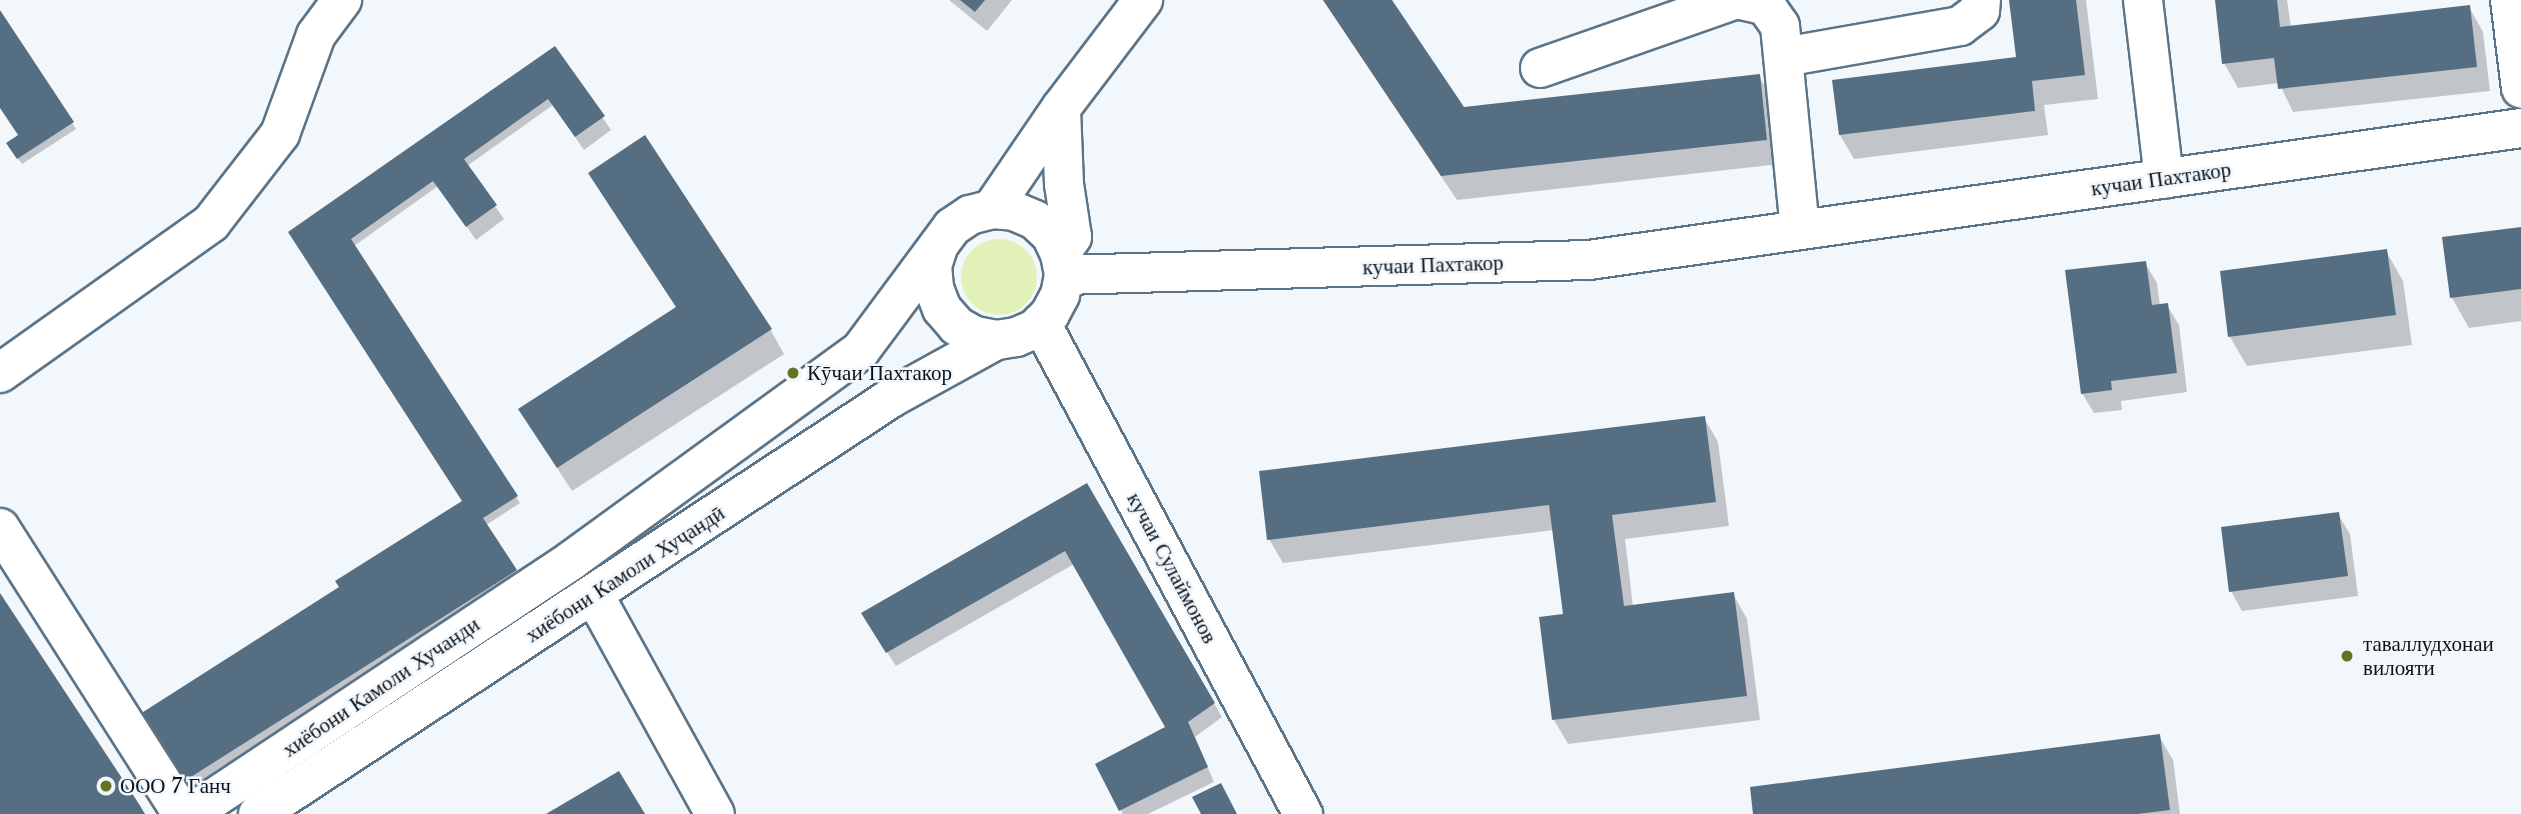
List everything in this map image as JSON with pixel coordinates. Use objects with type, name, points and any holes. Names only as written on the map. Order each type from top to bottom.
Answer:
[{"type":"main road","points":[[0,373],[211,223],[280,134],[316,35],[342,0]]},
{"type":"main road","points":[[992,209],[1061,108],[1143,0]]},
{"type":"main road","points":[[1540,68],[1734,0]]},
{"type":"main road","points":[[1741,0],[1766,6],[1780,26],[1800,230]]},
{"type":"main road","points":[[1784,57],[1961,26],[1980,11],[1981,0]]},
{"type":"main road","points":[[2143,0],[2164,179]]},
{"type":"main road","points":[[2510,0],[2521,88]]},
{"type":"main road","points":[[1061,108],[1064,184],[1072,237],[1062,264],[1060,295],[1050,314],[1041,323],[1016,337],[996,340],[975,336],[957,326],[942,309],[933,288],[932,266],[939,245],[952,227],[970,215],[992,209],[1014,211],[1035,220],[1051,235],[1062,264]]},
{"type":"main road","name":"кучаи Пахтакор","points":[[1062,264],[1589,260],[2521,128]]},
{"type":"main road","name":"хиёбони Камоли Хучанди","points":[[190,814],[572,560],[860,351],[939,245]]},
{"type":"main road","name":"кучаи Сулаймонов","points":[[1041,323],[1303,814]]},
{"type":"main road","name":"хиёбони Камоли Хуҷандӣ","points":[[258,814],[891,398],[996,340]]},
{"type":"main road","points":[[0,528],[182,814]]},
{"type":"main road","points":[[594,595],[715,814]]},
{"type":"green space","points":[[1007,239],[1020,245],[1031,256],[1037,269],[1035,292],[1020,309],[1007,315],[991,315],[978,309],[963,292],[961,269],[967,256],[984,241]]},
{"type":"building","points":[[960,0],[985,0],[975,12]]},
{"type":"building","points":[[1323,0],[1392,0],[1464,107],[1760,74],[1767,140],[1441,176]]},
{"type":"building","points":[[2009,0],[2076,0],[2085,75],[2032,81],[2035,111],[1839,135],[1832,80],[2016,57]]},
{"type":"building","points":[[2215,0],[2277,0],[2280,27],[2470,5],[2477,67],[2278,89],[2274,58],[2222,64]]},
{"type":"building","points":[[0,10],[74,122],[17,159],[6,143],[18,135],[0,108]]},
{"type":"building","points":[[555,46],[605,116],[575,137],[548,99],[464,159],[497,205],[466,227],[433,181],[351,239],[518,496],[483,518],[517,570],[183,782],[140,714],[339,587],[335,581],[462,501],[288,232]]},
{"type":"building","points":[[645,135],[772,329],[557,468],[518,409],[676,307],[588,173]]},
{"type":"building","points":[[2521,227],[2521,289],[2450,298],[2442,237]]},
{"type":"building","points":[[2387,249],[2396,315],[2228,337],[2220,271]]},
{"type":"building","points":[[2146,261],[2152,305],[2168,303],[2177,373],[2111,381],[2112,390],[2081,394],[2065,270]]},
{"type":"building","points":[[1705,416],[1716,502],[1612,515],[1624,606],[1734,592],[1747,696],[1552,720],[1539,617],[1563,614],[1549,505],[1267,540],[1259,471]]},
{"type":"building","points":[[1087,483],[1215,703],[1188,722],[1208,767],[1119,811],[1095,764],[1165,727],[1065,551],[886,653],[861,613]]},
{"type":"building","points":[[2339,512],[2348,576],[2229,592],[2221,527]]},
{"type":"building","points":[[0,593],[139,804],[145,814],[0,814]]},
{"type":"building","points":[[2160,734],[2170,810],[2137,814],[1753,814],[1750,787]]},
{"type":"building","points":[[619,771],[645,814],[546,814]]},
{"type":"building","points":[[1221,783],[1237,814],[1201,814],[1192,797]]},
{"type":"place","name":"Кӯчаи Пахтакор","points":[[793,373]]},
{"type":"place","name":"таваллудхонаи вилояти","points":[[2347,656]]},
{"type":"place","name":"ООО 7 Ганч","points":[[106,786]]}]
